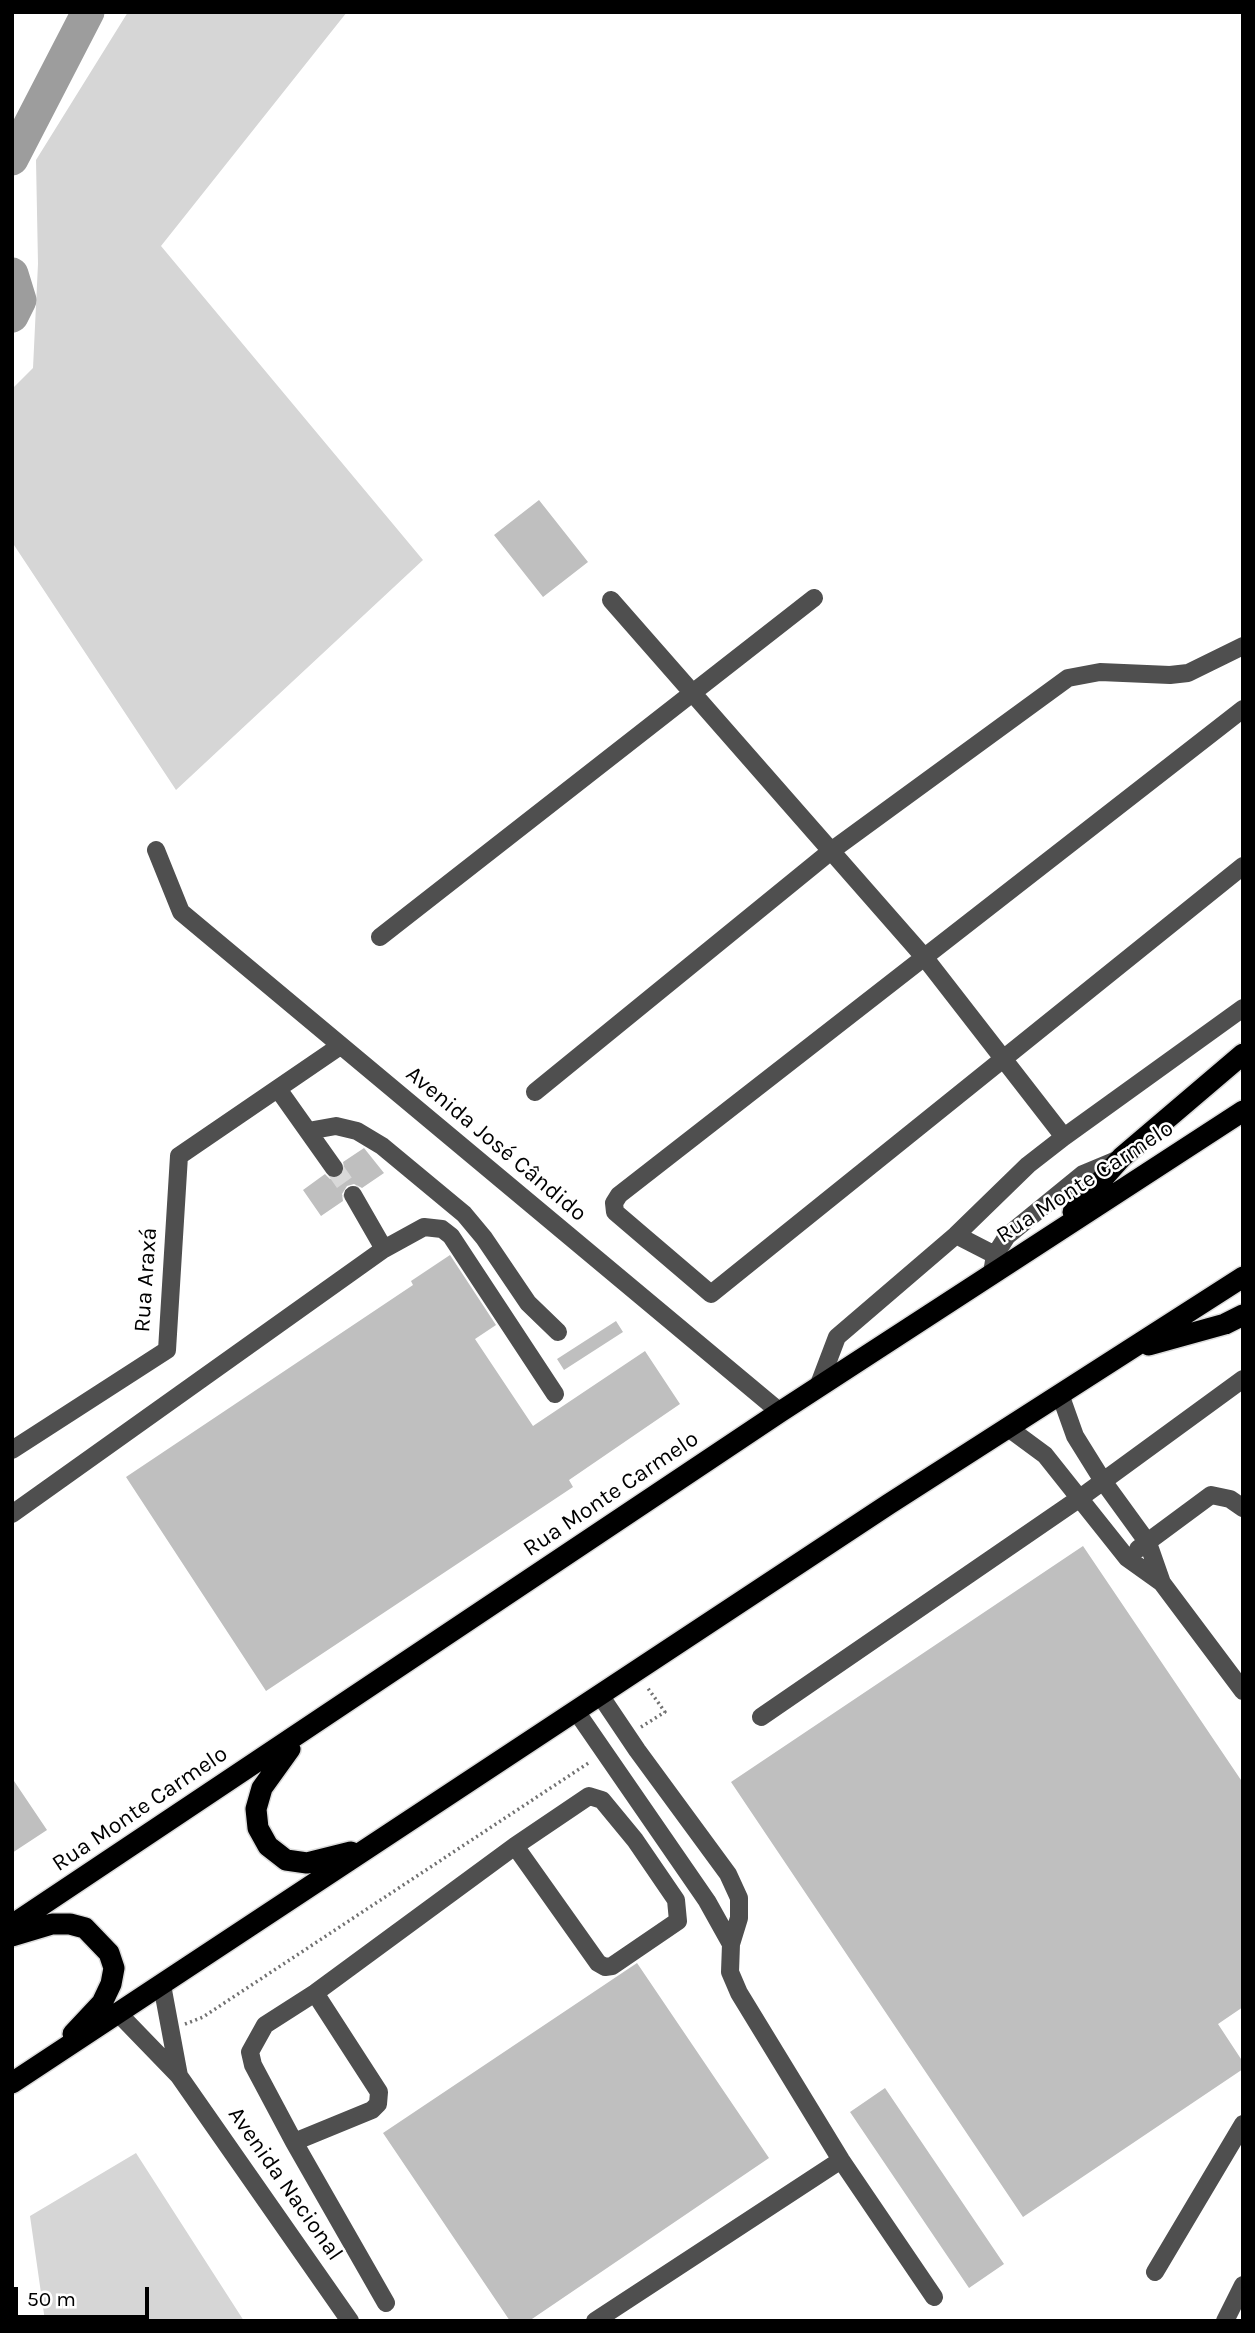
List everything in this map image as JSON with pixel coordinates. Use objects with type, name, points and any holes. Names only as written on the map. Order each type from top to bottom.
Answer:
[{"type":"highway","points":[[1056,1231],[1122,1157],[1243,1054]]},
{"type":"highway","name":"Rua Monte Carmelo","points":[[12,1925],[818,1387],[994,1264],[1056,1231],[1243,1111]]},
{"type":"highway","points":[[12,2084],[1007,1427],[1243,1277]]},
{"type":"highway","points":[[1130,1351],[1225,1324],[1243,1315]]},
{"type":"highway","points":[[317,1723],[275,1767],[262,1788],[256,1809],[258,1828],[268,1846],[286,1860],[307,1863],[332,1859],[377,1842]]},
{"type":"highway","points":[[12,1936],[52,1924],[85,1928],[109,1952],[114,1968],[111,1984],[102,2003],[35,2068]]},
{"type":"street","points":[[380,936],[691,691],[814,598]]},
{"type":"street","points":[[611,600],[925,958],[1064,1137]]},
{"type":"street","points":[[535,1092],[831,851],[1068,678],[1100,671],[1170,675],[1188,673],[1243,646]]},
{"type":"street","points":[[1243,709],[618,1195],[614,1203],[615,1212],[711,1294],[1243,866]]},
{"type":"street","name":"Avenida José Cândido","points":[[156,850],[181,912],[780,1412]]},
{"type":"street","points":[[818,1387],[837,1336],[956,1235],[1028,1165],[1243,1008]]},
{"type":"street","points":[[334,1168],[278,1089],[340,1046]]},
{"type":"street","name":"Rua Araxá","points":[[12,1450],[167,1350],[179,1156],[278,1089]]},
{"type":"street","points":[[308,1131],[337,1126],[357,1131],[382,1146],[464,1214],[484,1238],[528,1303],[558,1332]]},
{"type":"street","points":[[956,1235],[994,1264],[1007,1236],[1083,1174],[1122,1157]]},
{"type":"street","points":[[353,1195],[384,1250]]},
{"type":"street","points":[[12,1514],[384,1250],[424,1227],[442,1229],[451,1236],[555,1394]]},
{"type":"street","points":[[761,1717],[1080,1498],[1243,1379]]},
{"type":"street","points":[[1060,1394],[1075,1436],[1102,1481],[1148,1543],[1162,1583],[1243,1691]]},
{"type":"street","points":[[1007,1427],[1045,1455],[1127,1558],[1162,1583]]},
{"type":"street","points":[[1127,1558],[1212,1495],[1230,1499],[1243,1508]]},
{"type":"street","points":[[600,1695],[728,1874],[739,1898],[739,1918],[731,1944],[730,1972],[739,1993],[841,2160],[934,2297]]},
{"type":"street","points":[[576,1711],[719,1919],[731,1944]]},
{"type":"street","points":[[386,2303],[294,2142],[253,2065],[250,2052],[265,2025],[315,1993],[515,1846],[589,1796],[602,1800],[635,1840],[676,1900],[678,1921],[612,1966],[598,1963],[515,1846]]},
{"type":"street","points":[[635,1840],[654,1825],[681,1810]]},
{"type":"street","points":[[719,1919],[739,1918]]},
{"type":"street","name":"Avenida Nacional","points":[[162,1985],[179,2076]]},
{"type":"street","points":[[294,2142],[372,2110],[378,2104],[379,2092],[315,1993]]},
{"type":"street","name":"Avenida Nacional","points":[[119,2014],[179,2076],[350,2321]]},
{"type":"street","points":[[1155,2272],[1243,2124]]},
{"type":"street","points":[[595,2321],[841,2160]]},
{"type":"street","points":[[1224,2321],[1243,2285]]},
{"type":"path","points":[[627,1736],[665,1712],[636,1671]]},
{"type":"path","points":[[170,2029],[203,2017],[606,1751]]},
{"type":"shaded area","points":[[128,12],[347,12],[161,246],[423,560],[176,790],[12,542],[12,389],[33,368],[38,264],[36,160]]},
{"type":"shaded area","points":[[136,2153],[244,2321],[45,2321],[30,2216]]},
{"type":"building","points":[[539,500],[588,562],[543,597],[494,535]]},
{"type":"building","points":[[364,1148],[384,1173],[362,1188],[354,1184],[347,1186],[342,1194],[343,1201],[321,1216],[303,1190],[325,1174],[330,1179],[340,1178],[345,1172],[343,1162]]},
{"type":"building","points":[[450,1255],[496,1325],[475,1339],[533,1426],[645,1351],[680,1404],[569,1480],[573,1487],[266,1691],[126,1477],[413,1285],[411,1281]]},
{"type":"building","points":[[616,1321],[623,1332],[564,1370],[557,1359]]},
{"type":"building","points":[[1083,1546],[1243,1783],[1243,2007],[1218,2024],[1243,2062],[1243,2069],[1023,2217],[731,1782]]},
{"type":"building","points":[[12,1778],[47,1830],[12,1853]]},
{"type":"building","points":[[637,1963],[769,2158],[529,2321],[510,2321],[383,2133]]},
{"type":"building","points":[[885,2088],[1004,2264],[969,2288],[850,2112]]},
{"type":"waterway","points":[[12,159],[88,12]]},
{"type":"waterway","points":[[12,274],[20,300],[12,316]]},
{"type":"tunnel","points":[[334,1168],[353,1195]]}]
